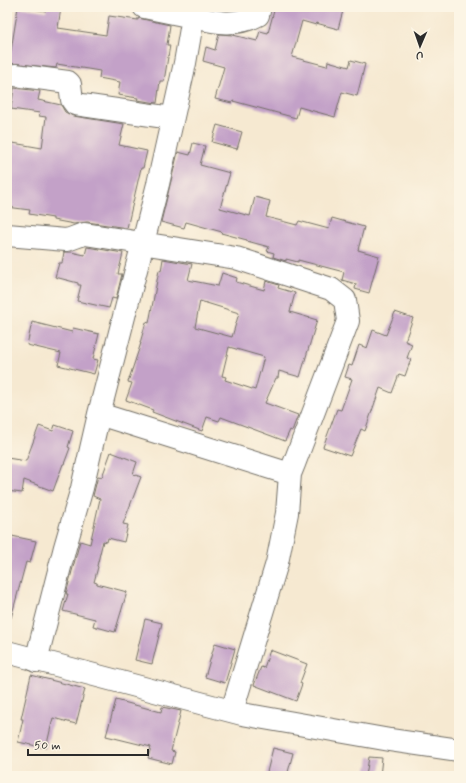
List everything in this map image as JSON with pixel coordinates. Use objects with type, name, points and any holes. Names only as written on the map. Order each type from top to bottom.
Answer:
[{"type":"street","points":[[144,7],[222,23],[250,20],[258,15],[260,7]]},
{"type":"street","points":[[36,661],[65,547],[82,488],[99,414],[158,184],[185,63],[193,17]]},
{"type":"street","points":[[16,75],[68,82],[70,84],[72,100],[75,104],[172,118]]},
{"type":"street","points":[[7,235],[71,240],[79,235],[85,234],[236,258],[331,289],[345,300],[348,321],[290,474],[287,513],[277,563],[232,711]]},
{"type":"street","points":[[99,414],[290,474]]},
{"type":"street","points":[[8,655],[232,711],[390,740],[459,750]]},
{"type":"building","points":[[18,7],[46,11],[47,7],[61,7],[58,28],[106,35],[109,16],[138,20],[138,18],[170,25],[167,45],[170,45],[164,81],[160,81],[157,103],[118,95],[120,82],[99,78],[100,71],[57,64],[56,68],[9,63]]},
{"type":"building","points":[[275,7],[344,7],[338,29],[302,21],[292,57],[327,66],[328,61],[349,67],[351,60],[365,64],[357,96],[342,92],[335,117],[299,107],[296,118],[233,101],[232,103],[215,99],[224,67],[203,61],[206,47],[215,50],[219,34],[233,35],[257,41],[260,31],[268,33]]},
{"type":"building","points":[[14,88],[40,91],[38,100],[61,105],[65,112],[73,116],[124,124],[119,145],[147,151],[143,168],[141,168],[127,228],[87,222],[74,224],[53,220],[53,218],[29,214],[30,210],[7,207],[7,142],[42,148],[46,117],[39,116],[40,113],[11,109]]},
{"type":"building","points":[[217,125],[242,132],[237,149],[212,142]]},
{"type":"building","points":[[193,143],[205,146],[200,165],[230,173],[220,208],[250,216],[255,197],[270,201],[266,217],[297,225],[299,221],[329,229],[332,218],[364,227],[358,250],[379,256],[369,293],[355,289],[356,284],[342,280],[344,272],[298,260],[298,262],[286,259],[286,261],[273,257],[274,253],[267,251],[269,247],[186,222],[184,228],[161,222],[178,152],[190,155]]},
{"type":"building","points":[[87,247],[123,253],[118,274],[122,274],[116,299],[112,298],[109,308],[77,301],[81,285],[55,277],[59,263],[62,263],[64,252],[85,255]]},
{"type":"building","points":[[163,259],[192,264],[188,280],[218,286],[222,273],[237,278],[236,282],[264,290],[266,281],[279,285],[278,288],[295,293],[290,312],[317,320],[300,377],[279,371],[278,378],[276,378],[265,403],[298,415],[292,431],[290,430],[285,441],[221,417],[219,421],[207,417],[202,431],[152,412],[153,410],[126,400],[132,383],[128,382],[141,343],[146,322],[149,323],[159,270],[161,271]],"holes":[[[200,301],[239,313],[232,337],[195,327]],[[229,347],[264,357],[255,390],[225,380],[226,377],[222,376]]]},
{"type":"building","points":[[395,312],[413,318],[405,341],[412,344],[407,358],[411,359],[405,376],[399,374],[392,393],[380,388],[365,431],[361,429],[350,456],[323,447],[337,409],[341,410],[352,379],[345,377],[349,365],[352,366],[359,345],[367,348],[373,330],[386,335]]},
{"type":"building","points":[[32,322],[72,332],[73,328],[99,334],[93,359],[98,360],[94,374],[58,365],[61,353],[27,345]]},
{"type":"building","points":[[55,425],[73,431],[68,447],[70,448],[53,491],[24,480],[22,493],[7,491],[7,458],[26,461],[39,426],[53,431]]},
{"type":"building","points":[[111,452],[137,462],[133,474],[141,477],[123,524],[128,525],[124,542],[108,538],[107,542],[103,541],[94,582],[127,592],[115,632],[93,626],[95,619],[63,611],[80,541],[90,544],[100,499],[93,496],[98,476],[102,477]]},
{"type":"building","points":[[7,535],[36,541],[30,563],[26,562],[11,618],[7,618]]},
{"type":"building","points":[[145,619],[162,623],[152,664],[135,660]]},
{"type":"building","points":[[215,643],[235,649],[225,683],[205,677]]},
{"type":"building","points":[[270,650],[307,664],[300,683],[302,684],[296,701],[254,685],[261,667],[264,668]]},
{"type":"building","points":[[31,675],[85,689],[76,724],[53,718],[46,748],[18,742],[23,719],[21,719]]},
{"type":"building","points":[[116,700],[161,712],[162,707],[181,711],[171,751],[175,752],[172,764],[148,758],[151,747],[106,736]]},
{"type":"building","points":[[273,748],[293,753],[287,776],[266,776]]},
{"type":"building","points":[[369,757],[382,758],[380,776],[366,776]]}]
